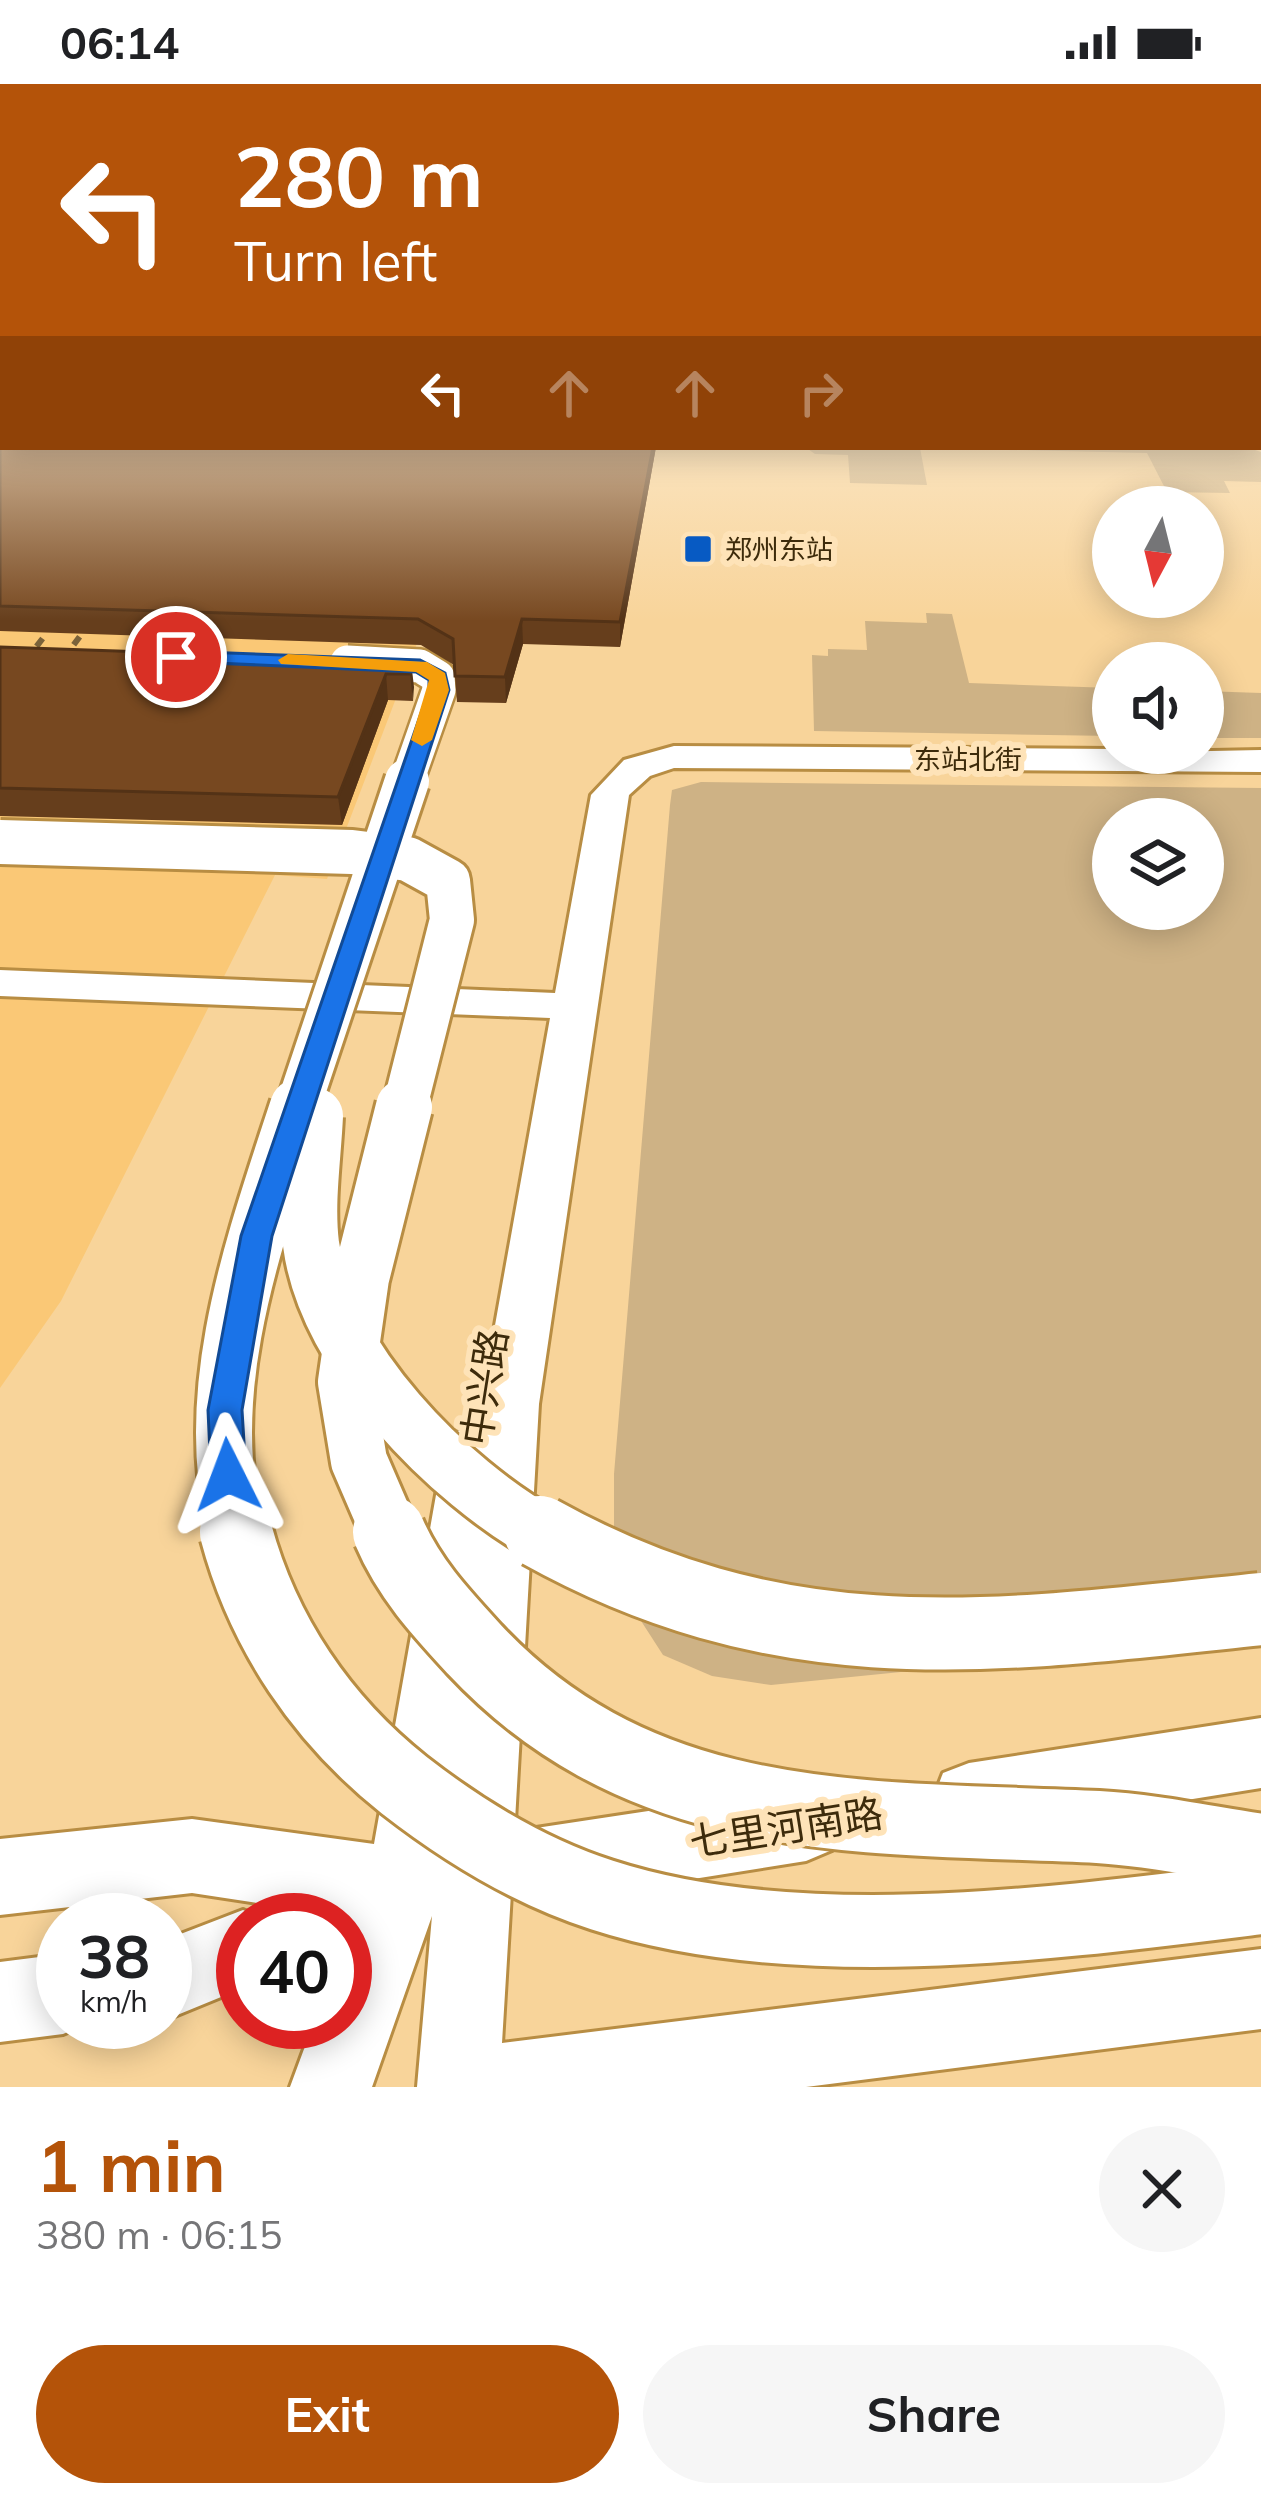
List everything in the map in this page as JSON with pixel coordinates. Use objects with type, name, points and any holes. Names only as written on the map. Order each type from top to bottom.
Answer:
[{"type":"street","points":[[302,660],[420,666],[438,677],[439,690],[256,1236],[225,1410],[234,1540],[273,1637],[325,1708],[374,1763],[487,1846],[566,1881],[653,1910],[776,1926],[909,1927],[1102,1918],[1261,1898]]},
{"type":"street","name":"东站北街","points":[[674,750],[1092,745]]},
{"type":"street","points":[[1224,746],[1261,746]]},
{"type":"street","name":"东站北街","points":[[674,750],[1261,761]]},
{"type":"street","name":"中兴路","points":[[331,2087],[404,1886],[586,771],[614,751],[674,750]]},
{"type":"street","name":"中兴路","points":[[458,2087],[509,1404],[610,795],[618,779],[632,769],[674,750]]},
{"type":"street","points":[[0,842],[352,852],[408,859],[448,880],[452,920],[361,1278],[346,1382],[359,1461],[400,1557],[425,1596],[497,1673],[547,1715],[604,1752],[661,1777],[788,1808],[953,1825],[1102,1827],[1261,1850]]},
{"type":"street","points":[[0,983],[546,1005]]},
{"type":"street","points":[[318,1045],[306,1211],[321,1285],[368,1378],[395,1417],[511,1519],[581,1558],[713,1607],[805,1626],[987,1636],[1261,1609]]},
{"type":"street","name":"七里河南路","points":[[372,1898],[404,1886],[1261,1754]]},
{"type":"street","points":[[0,1877],[192,1856],[404,1886]]},
{"type":"street","points":[[483,2087],[1261,1989]]},
{"type":"street","points":[[0,2002],[36,1997]]},
{"type":"shaded area","name":"郑州东站","points":[[491,450],[327,879],[275,875],[61,1301],[0,1388],[0,496]]},
{"type":"shaded area","points":[[809,450],[920,450],[927,485],[850,483],[848,455]]},
{"type":"shaded area","points":[[1011,450],[1261,452],[1261,482],[1224,481],[1230,493],[1224,493],[1224,486],[1164,486],[1147,453]]},
{"type":"shaded area","points":[[926,613],[952,614],[969,683],[1092,687],[1092,736],[814,731],[812,655],[828,656],[828,649],[867,650],[865,621],[927,623]]},
{"type":"shaded area","points":[[1224,692],[1261,693],[1261,738],[1224,738]]},
{"type":"shaded area","points":[[701,782],[1261,788],[1261,1636],[771,1685],[712,1676],[663,1655],[614,1579],[614,1474],[672,790]]},
{"type":"building","points":[[0,450],[652,450],[620,622],[522,619],[505,677],[455,676],[453,639],[418,619],[0,606]]},
{"type":"building","points":[[0,647],[411,661],[410,674],[386,674],[338,797],[0,788]]},
{"type":"railway","points":[[0,694],[66,608]]},
{"type":"railway","points":[[50,677],[100,609]]},
{"type":"slow traffic","points":[[288,660],[420,666],[438,677],[439,690],[422,740]]},
{"type":"place","name":"郑州东站","points":[[698,549]]},
{"type":"route","points":[[176,657],[420,666],[438,677],[439,690],[256,1236],[225,1410],[228,1475]]}]
